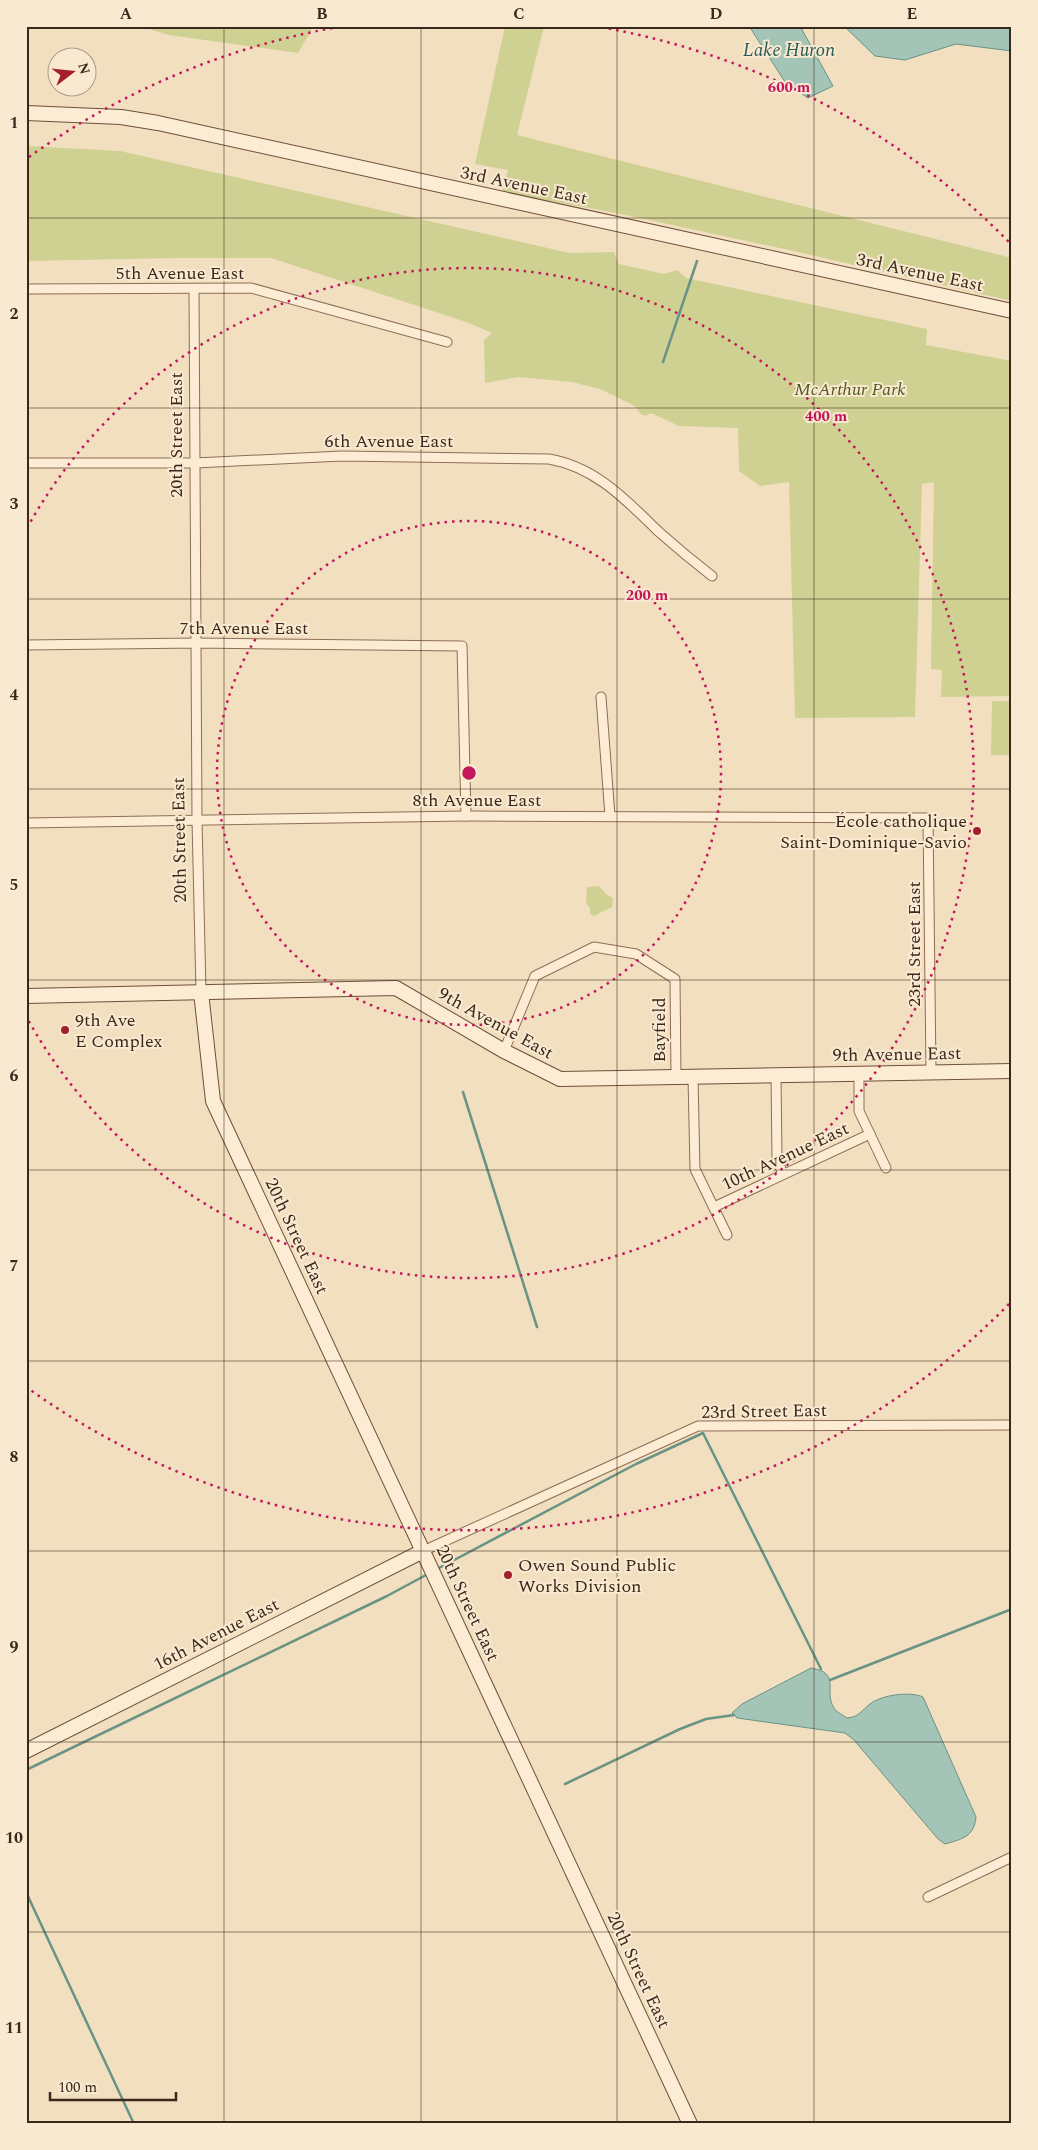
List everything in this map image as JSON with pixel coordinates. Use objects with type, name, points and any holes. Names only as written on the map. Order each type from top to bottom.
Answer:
[{"type":"street","name":"3rd Avenue East","points":[[26,113],[121,117],[158,123],[1012,311]]},
{"type":"street","name":"5th Avenue East","points":[[26,289],[251,288],[448,342]]},
{"type":"street","name":"20th Street East","points":[[194,289],[197,643],[196,820],[201,992],[213,1101],[690,2124]]},
{"type":"street","name":"6th Avenue East","points":[[26,464],[195,463],[342,456],[538,458],[560,461],[588,472],[614,490],[676,547],[712,576]]},
{"type":"street","name":"7th Avenue East","points":[[26,645],[197,643],[462,646],[466,816]]},
{"type":"street","points":[[602,697],[610,816]]},
{"type":"street","name":"8th Avenue East","points":[[26,822],[466,816],[928,818]]},
{"type":"street","name":"23rd Street East","points":[[928,818],[931,1071]]},
{"type":"street","name":"Bayfield","points":[[504,1052],[535,976],[594,947],[636,954],[676,979],[676,1077]]},
{"type":"street","name":"9th Avenue East","points":[[26,996],[396,988],[504,1052],[560,1079],[1012,1071]]},
{"type":"street","points":[[859,1073],[859,1111],[886,1168]]},
{"type":"street","points":[[776,1075],[777,1160],[783,1174]]},
{"type":"street","points":[[693,1077],[695,1169],[727,1234]]},
{"type":"street","name":"10th Avenue East","points":[[714,1207],[870,1134]]},
{"type":"street","name":"23rd Street East","points":[[423,1552],[698,1426],[1012,1425]]},
{"type":"street","name":"16th Avenue East","points":[[26,1751],[423,1552]]},
{"type":"street","points":[[928,1897],[1012,1857]]},
{"type":"green space","points":[[148,26],[314,26],[298,53],[169,35],[149,29]]},
{"type":"green space","points":[[505,26],[544,26],[517,135],[1012,258],[1012,301],[621,214],[502,192],[508,170],[475,164]]},
{"type":"green space","name":"McArthur Park","points":[[26,146],[120,151],[570,253],[614,252],[619,264],[664,274],[677,270],[686,278],[927,329],[926,345],[1012,361],[1012,696],[941,697],[942,670],[931,669],[934,482],[922,484],[915,717],[795,718],[789,482],[760,486],[739,471],[738,428],[679,426],[651,413],[645,416],[635,406],[600,389],[572,382],[518,377],[485,383],[484,340],[492,333],[466,322],[271,258],[26,261]]},
{"type":"green space","points":[[992,701],[1012,701],[1012,755],[991,755]]},
{"type":"green space","points":[[599,886],[606,894],[613,898],[612,907],[594,916],[590,914],[590,908],[586,903],[587,887]]},
{"type":"water","name":"Lake Huron","points":[[749,26],[800,26],[833,86],[808,98],[785,82]]},
{"type":"water","name":"Lake Huron","points":[[844,26],[1012,26],[1012,51],[956,44],[905,60],[875,56]]},
{"type":"water","points":[[811,1668],[820,1670],[829,1678],[831,1702],[838,1712],[847,1718],[857,1715],[870,1704],[888,1696],[911,1694],[923,1697],[976,1817],[975,1824],[970,1833],[962,1839],[945,1844],[938,1839],[854,1740],[845,1733],[737,1718],[732,1713],[742,1704]]},
{"type":"waterway","points":[[663,362],[697,261]]},
{"type":"waterway","points":[[463,1092],[537,1327]]},
{"type":"waterway","points":[[439,1568],[636,1464],[703,1433],[821,1669]]},
{"type":"waterway","points":[[26,1770],[387,1596],[426,1575]]},
{"type":"waterway","points":[[830,1680],[1012,1609]]},
{"type":"waterway","points":[[565,1784],[680,1729],[706,1719],[734,1715]]},
{"type":"waterway","points":[[26,1892],[134,2124]]},
{"type":"place","name":"École catholique Saint-Dominique-Savio","points":[[977,831]]},
{"type":"place","name":"9th Ave E Complex","points":[[65,1030]]},
{"type":"place","name":"Owen Sound Public Works Division","points":[[508,1575]]}]
